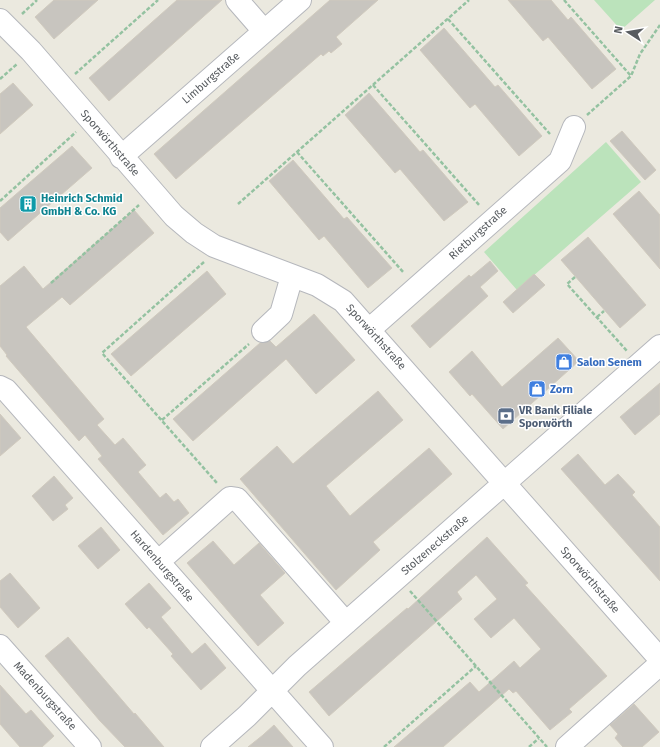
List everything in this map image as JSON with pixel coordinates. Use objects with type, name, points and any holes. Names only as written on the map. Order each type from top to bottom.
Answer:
[{"type":"street","points":[[237,0],[264,32]]},
{"type":"street","name":"Limburgstraße","points":[[122,157],[300,0]]},
{"type":"street","name":"Sporwörthstraße","points":[[0,20],[62,87],[174,216],[194,233],[214,246],[317,285],[343,301],[370,329],[660,659]]},
{"type":"street","name":"Rietburgstraße","points":[[370,329],[560,161],[574,127]]},
{"type":"street","points":[[263,331],[281,314],[292,276]]},
{"type":"street","name":"Stolzeneckstraße","points":[[212,747],[247,716],[297,666],[660,346]]},
{"type":"street","name":"Hardenburgstraße","points":[[0,387],[6,390],[322,747]]},
{"type":"street","points":[[158,562],[230,498],[237,499],[346,623]]},
{"type":"street","name":"Madenburgstraße","points":[[0,646],[90,747]]},
{"type":"street","points":[[567,747],[660,664]]},
{"type":"path","points":[[62,87],[158,0]]},
{"type":"path","points":[[238,204],[469,0]]},
{"type":"path","points":[[564,0],[631,76]]},
{"type":"path","points":[[448,19],[564,150]]},
{"type":"path","points":[[574,127],[631,76],[640,54],[660,25]]},
{"type":"path","points":[[373,85],[492,220]]},
{"type":"path","points":[[0,201],[90,120]]},
{"type":"path","points":[[297,152],[417,288]]},
{"type":"path","points":[[51,283],[153,192]]},
{"type":"path","points":[[214,246],[202,266],[102,353],[230,498]]},
{"type":"path","points":[[575,277],[567,284],[639,365]]},
{"type":"path","points":[[597,317],[604,311]]},
{"type":"path","points":[[162,420],[263,331]]},
{"type":"path","points":[[398,578],[547,747]]},
{"type":"path","points":[[384,747],[476,666]]},
{"type":"path","points":[[529,747],[539,738]]},
{"type":"green space","points":[[594,0],[655,0],[621,30]]},
{"type":"green space","points":[[606,142],[641,182],[517,290],[484,252]]},
{"type":"building","points":[[54,0],[98,0],[54,39],[35,17]]},
{"type":"building","points":[[177,0],[222,0],[109,101],[89,78]]},
{"type":"building","points":[[330,0],[378,0],[336,37],[342,44],[331,53],[329,51],[323,56],[321,54],[176,179],[154,154]]},
{"type":"building","points":[[508,0],[551,0],[568,20],[571,17],[616,69],[592,89],[548,37],[543,41]]},
{"type":"building","points":[[444,28],[495,87],[498,85],[542,136],[519,156],[475,104],[470,108],[420,50]]},
{"type":"building","points":[[13,83],[33,105],[0,134],[0,94]]},
{"type":"building","points":[[369,93],[420,152],[423,150],[468,202],[444,221],[400,169],[395,173],[345,115]]},
{"type":"building","points":[[622,131],[656,170],[645,180],[610,141]]},
{"type":"building","points":[[72,146],[92,168],[8,241],[0,232],[0,208]]},
{"type":"building","points":[[293,160],[344,219],[347,217],[392,268],[368,288],[324,236],[319,240],[269,181]]},
{"type":"building","points":[[639,191],[660,215],[660,269],[613,214]]},
{"type":"building","points":[[134,210],[154,233],[70,305],[62,297],[26,327],[104,419],[97,425],[115,445],[123,438],[146,465],[138,472],[160,498],[166,493],[174,502],[178,499],[189,513],[163,535],[98,459],[102,456],[85,435],[79,441],[6,356],[7,355],[0,346],[0,286],[24,266],[43,289]]},
{"type":"building","points":[[588,237],[646,305],[620,328],[561,260]]},
{"type":"building","points":[[490,261],[498,271],[480,287],[488,296],[430,348],[411,326],[469,275],[471,277]]},
{"type":"building","points":[[207,271],[226,294],[131,376],[111,354]]},
{"type":"building","points":[[534,274],[545,285],[513,313],[503,302]]},
{"type":"building","points":[[314,314],[355,360],[316,394],[286,359],[193,441],[173,419],[260,343],[270,341],[276,347]]},
{"type":"building","points":[[558,338],[579,361],[503,429],[472,394],[470,396],[449,372],[472,351],[502,387]]},
{"type":"building","points":[[660,383],[660,414],[635,435],[620,417]]},
{"type":"building","points":[[378,391],[403,420],[326,486],[350,516],[429,448],[452,474],[373,542],[380,550],[336,590],[240,479],[277,446],[293,464]]},
{"type":"building","points":[[0,414],[21,438],[0,456]]},
{"type":"building","points":[[578,454],[605,485],[618,474],[635,492],[632,495],[660,527],[660,581],[561,469]]},
{"type":"building","points":[[54,476],[73,498],[65,505],[68,509],[53,521],[32,496]]},
{"type":"building","points":[[101,527],[120,550],[98,569],[78,546]]},
{"type":"building","points":[[487,537],[528,583],[525,585],[607,676],[569,709],[572,712],[550,730],[516,691],[513,693],[509,689],[443,747],[394,747],[470,682],[479,692],[514,661],[520,668],[541,649],[514,618],[491,638],[474,619],[497,599],[476,575],[457,592],[462,599],[329,716],[309,692],[407,608],[408,609]]},
{"type":"building","points":[[213,541],[234,565],[259,543],[285,573],[260,595],[284,623],[258,646],[187,563]]},
{"type":"building","points":[[10,573],[40,608],[18,628],[0,607],[0,581]]},
{"type":"building","points":[[149,583],[171,608],[161,617],[192,654],[205,643],[226,668],[201,690],[171,656],[173,654],[149,627],[147,629],[125,604]]},
{"type":"building","points":[[68,637],[164,747],[125,747],[100,721],[45,656]]},
{"type":"building","points":[[0,685],[26,714],[31,710],[54,736],[42,747],[20,747],[0,724]]},
{"type":"building","points":[[634,704],[659,732],[642,747],[623,747],[615,738],[618,734],[610,725]]},
{"type":"building","points":[[274,725],[293,747],[248,747],[263,735]]},
{"type":"place","name":"Heinrich Schmid GmbH & Co. KG","points":[[28,204]]},
{"type":"place","name":"Salon Senem","points":[[564,362]]},
{"type":"place","name":"Zorn","points":[[537,389]]},
{"type":"place","name":"VR Bank Filiale Sporwörth","points":[[506,416]]}]
